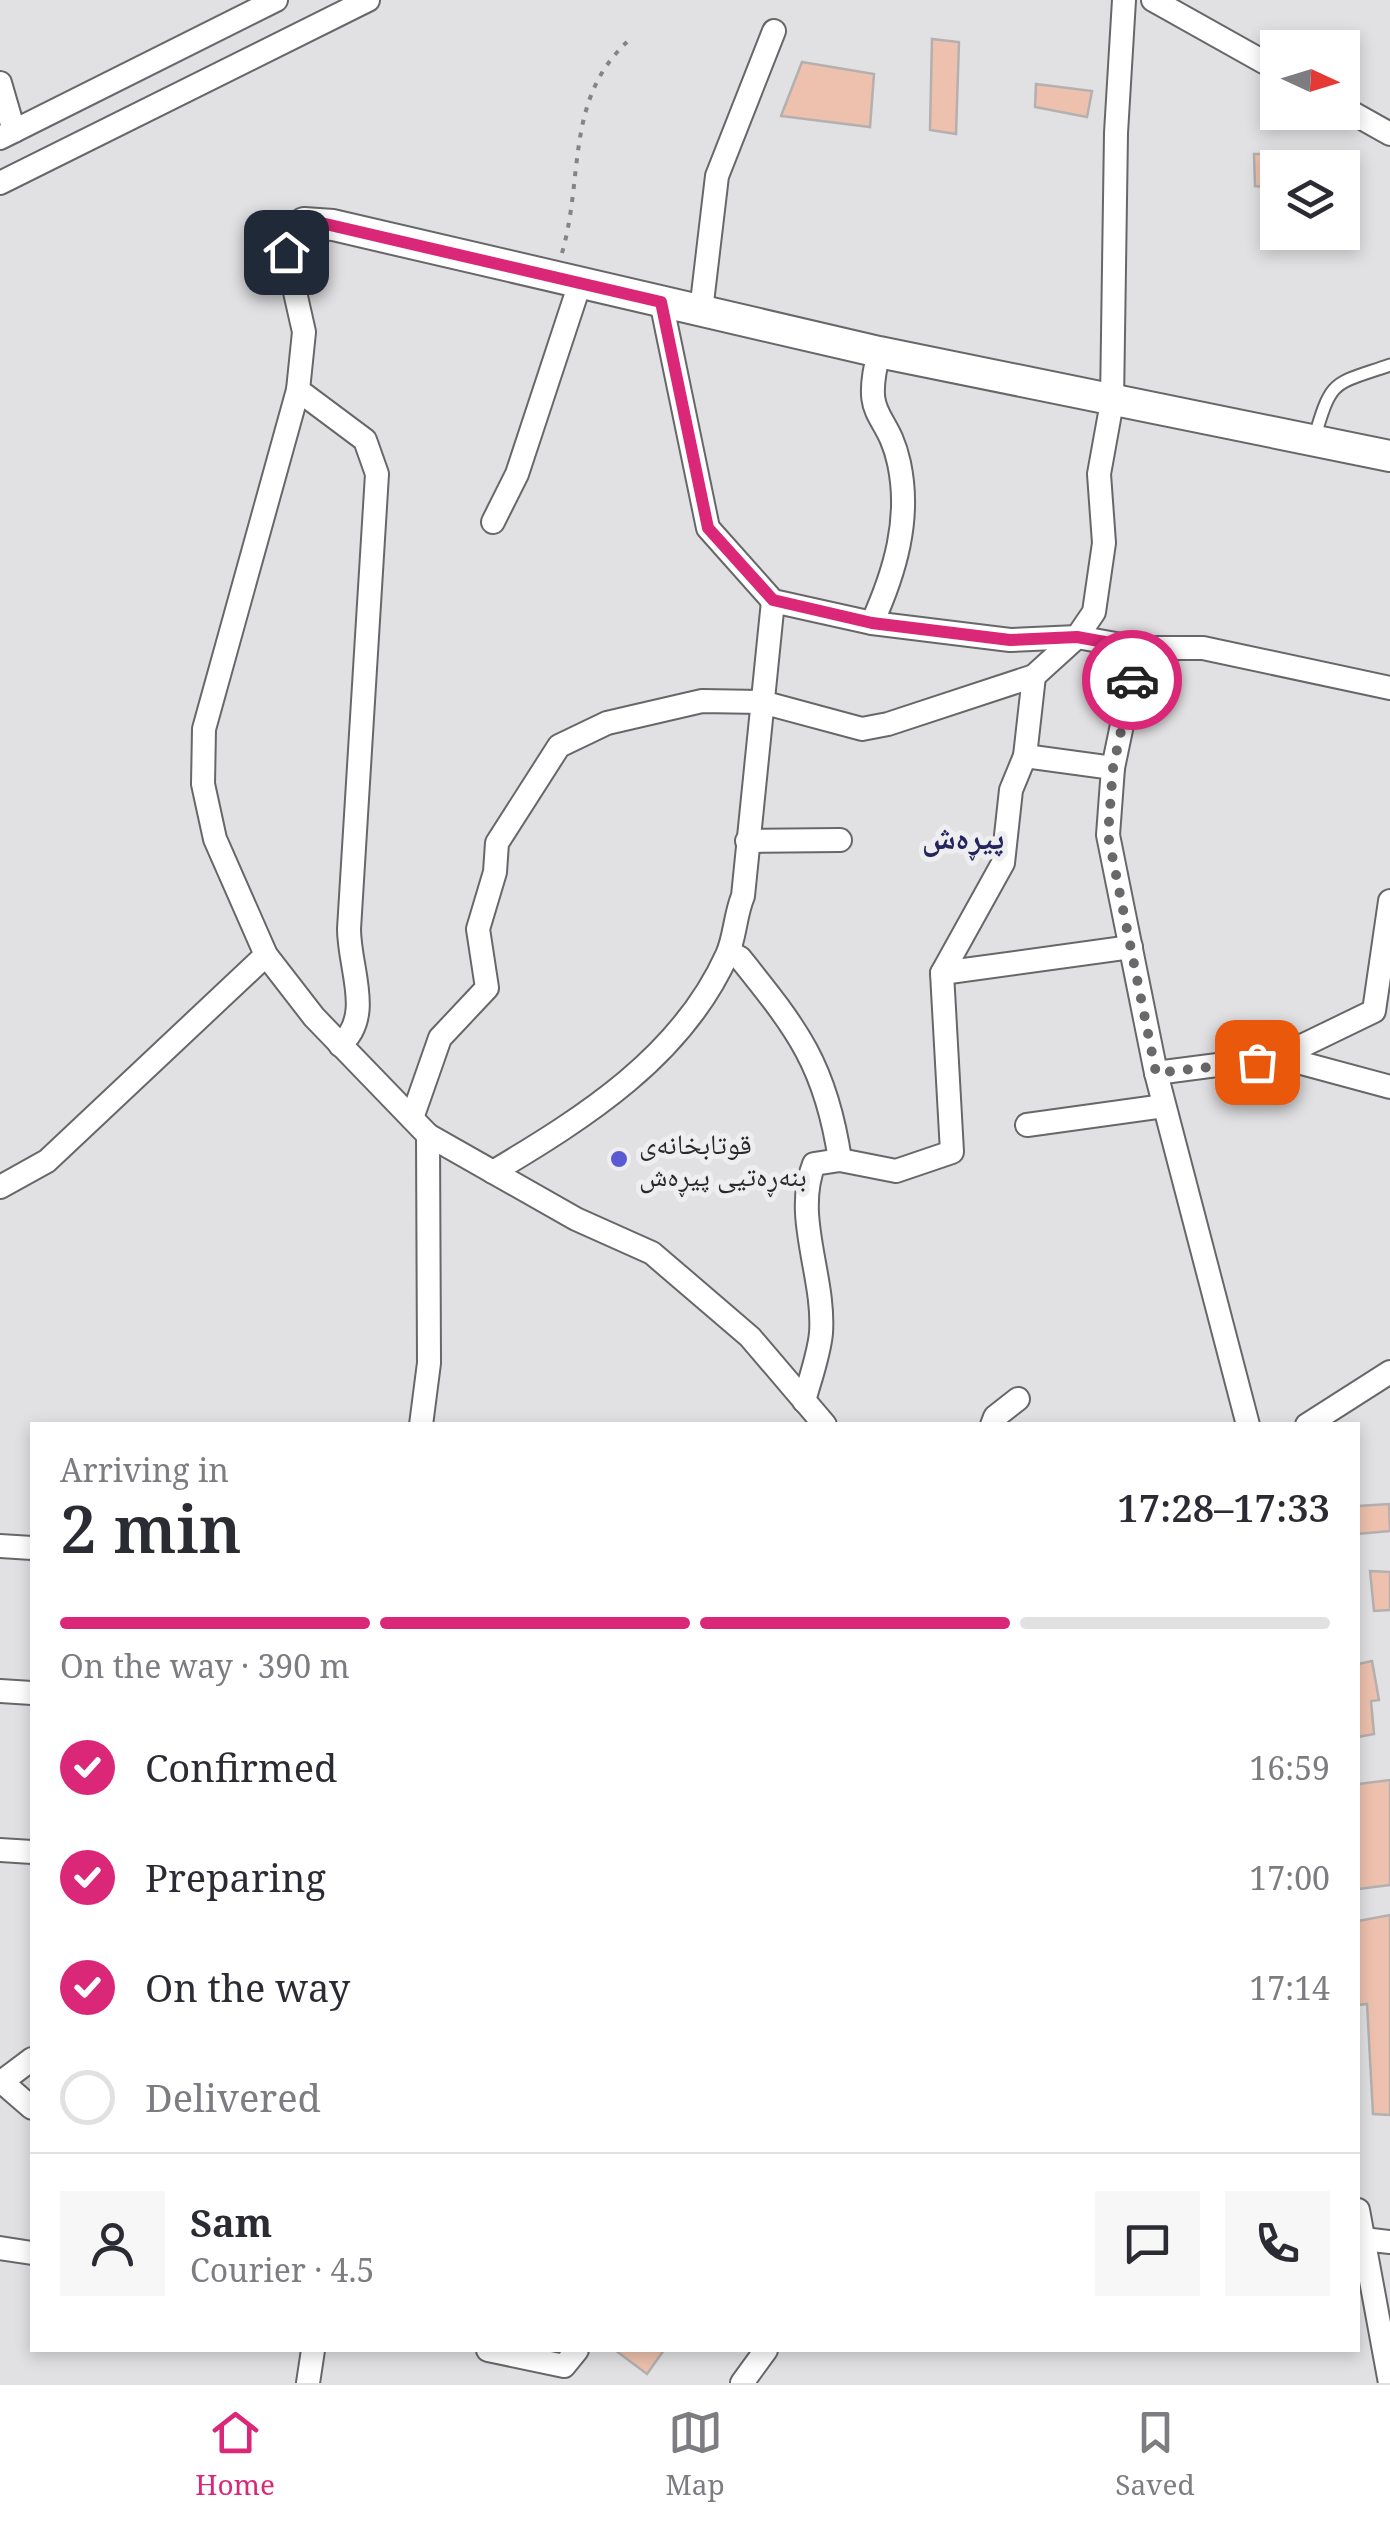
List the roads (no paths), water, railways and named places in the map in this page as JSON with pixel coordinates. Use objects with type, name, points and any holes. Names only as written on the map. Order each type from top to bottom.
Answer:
[{"type":"street","points":[[0,83],[7,134],[276,0]]},
{"type":"street","points":[[0,183],[368,0]]},
{"type":"street","points":[[421,1422],[429,1363],[420,1127],[440,1038],[486,988],[478,929],[495,872],[497,843],[560,746],[607,723],[702,701],[762,702],[862,729],[1034,676],[1077,637],[1094,612],[1102,573],[1099,474],[1112,402],[1116,133],[1124,0]]},
{"type":"street","points":[[1154,0],[1260,60]]},
{"type":"street","points":[[701,310],[716,176],[774,31]]},
{"type":"street","points":[[1360,117],[1390,134]]},
{"type":"street","points":[[822,1422],[750,1337],[652,1253],[576,1219],[420,1127],[340,1045],[266,955],[215,839],[207,813],[202,757],[220,658],[298,390],[304,332],[286,252],[287,239],[304,222],[333,224],[880,352],[1390,456]]},
{"type":"street","points":[[493,522],[517,474],[568,280]]},
{"type":"street","points":[[661,302],[708,528],[773,600],[872,623],[1010,640],[1077,637],[1138,648],[1203,648],[1390,688]]},
{"type":"street","points":[[872,623],[890,584],[903,517],[899,460],[870,403],[880,352]]},
{"type":"street","points":[[298,390],[365,440],[377,474],[349,929],[349,960],[361,1016],[354,1034],[340,1045]]},
{"type":"street","points":[[493,1172],[595,1109],[636,1076],[675,1036],[729,952],[732,922],[742,896],[773,600]]},
{"type":"street","points":[[1138,648],[1113,768],[1108,835],[1156,1073],[1247,1422]]},
{"type":"street","points":[[804,1401],[821,1334],[819,1286],[804,1190],[814,1164],[840,1160],[896,1171],[952,1152],[942,973],[1002,863],[1011,790],[1026,756],[1034,676]]},
{"type":"street","points":[[1026,756],[1113,768]]},
{"type":"street","points":[[747,841],[840,840]]},
{"type":"street","points":[[1156,1073],[1279,1057],[1374,1012],[1390,901]]},
{"type":"street","points":[[942,973],[1131,947]]},
{"type":"street","points":[[729,952],[740,958],[805,1042],[831,1101],[840,1160]]},
{"type":"street","points":[[0,1187],[47,1161],[266,955]]},
{"type":"street","points":[[1279,1057],[1390,1086]]},
{"type":"street","points":[[1026,1124],[1164,1106]]},
{"type":"street","points":[[1312,1422],[1390,1372]]},
{"type":"street","points":[[993,1422],[1018,1399]]},
{"type":"street","points":[[0,1546],[30,1548]]},
{"type":"street","points":[[0,1692],[30,1693]]},
{"type":"street","points":[[0,1850],[30,1852]]},
{"type":"street","points":[[30,2060],[1,2082],[30,2106]]},
{"type":"street","points":[[1360,2222],[1390,2383]]},
{"type":"street","points":[[1363,2239],[1390,2242]]},
{"type":"street","points":[[0,2248],[30,2252]]},
{"type":"street","points":[[308,2383],[313,2352]]},
{"type":"street","points":[[498,2352],[564,2366],[574,2352]]},
{"type":"street","points":[[742,2383],[765,2352]]},
{"type":"lane","points":[[1314,438],[1328,391],[1338,383],[1390,365]]},
{"type":"place","name":"قوتابخانەی بنەڕەتیی پیڕەش","points":[[619,1159]]},
{"type":"district","name":"پیڕەش","points":[[963,836]]}]
